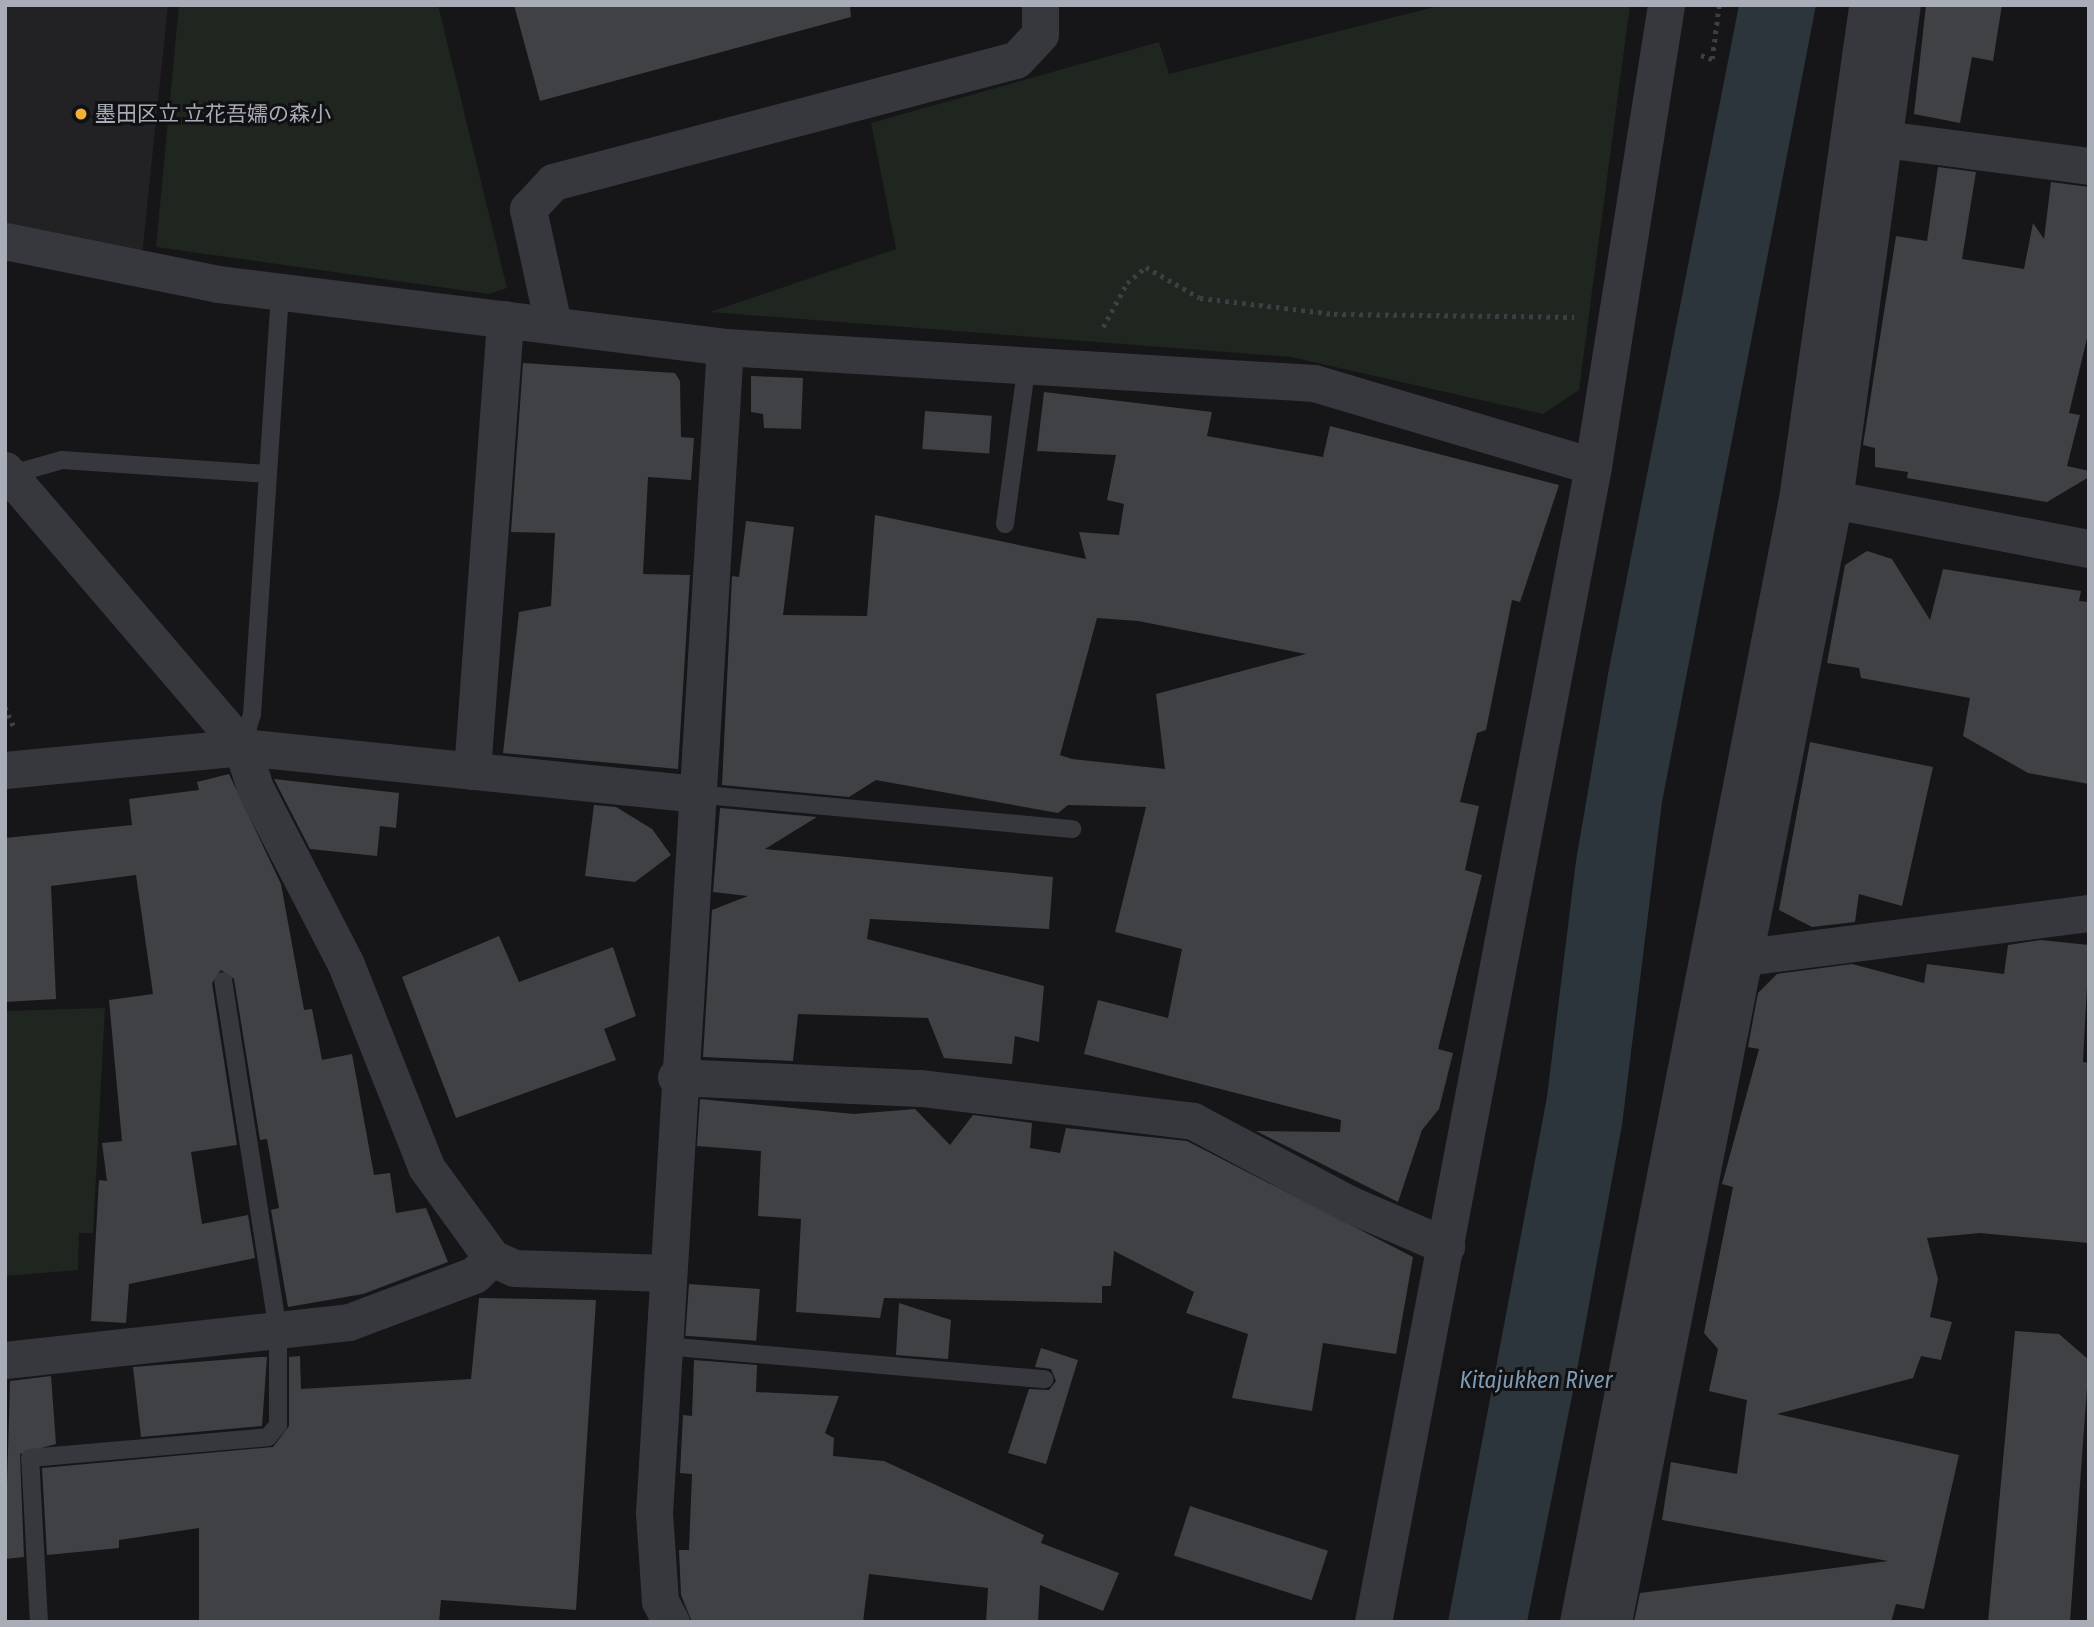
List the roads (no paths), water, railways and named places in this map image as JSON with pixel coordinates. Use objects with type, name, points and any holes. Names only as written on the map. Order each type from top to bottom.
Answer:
[{"type":"street","points":[[553,324],[528,209],[553,182],[1016,60],[1040,34],[1040,5]]},
{"type":"street","points":[[1373,1622],[1594,466],[1666,5]]},
{"type":"street","points":[[1578,1622],[1797,499],[1867,5]]},
{"type":"street","points":[[1613,1622],[1834,500],[1902,5]]},
{"type":"street","points":[[1884,139],[2089,166]]},
{"type":"street","points":[[5,241],[280,292],[724,347],[1027,363],[1314,383],[1594,466]]},
{"type":"street","points":[[472,771],[505,319]]},
{"type":"street","points":[[671,1622],[660,1601],[654,1513],[676,1077],[724,347]]},
{"type":"street","points":[[7,472],[242,747],[256,788],[345,962],[426,1167],[492,1258],[514,1268],[667,1273]]},
{"type":"street","points":[[1834,500],[2089,549]]},
{"type":"street","points":[[5,770],[242,747],[694,794]]},
{"type":"street","points":[[1745,957],[2089,913]]},
{"type":"street","points":[[676,1077],[922,1088],[1193,1121],[1349,1204],[1446,1246]]},
{"type":"street","points":[[5,1360],[349,1322],[474,1275],[492,1258]]},
{"type":"lane","points":[[242,747],[252,715],[280,292]]},
{"type":"lane","points":[[1004,524],[1027,363]]},
{"type":"lane","points":[[7,472],[62,460],[267,474]]},
{"type":"lane","points":[[694,794],[1072,829]]},
{"type":"lane","points":[[39,1622],[30,1458],[268,1437],[278,1426],[278,1331],[223,981]]},
{"type":"lane","points":[[664,1346],[1045,1379]]},
{"type":"water","name":"Kitajukken River","points":[[1739,5],[1816,5],[1662,802],[1622,1125],[1527,1622],[1448,1622],[1547,1097],[1576,861],[1608,674]]},
{"type":"place","name":"墨田区立 立花吾嬬の森小","points":[[81,114]]}]
